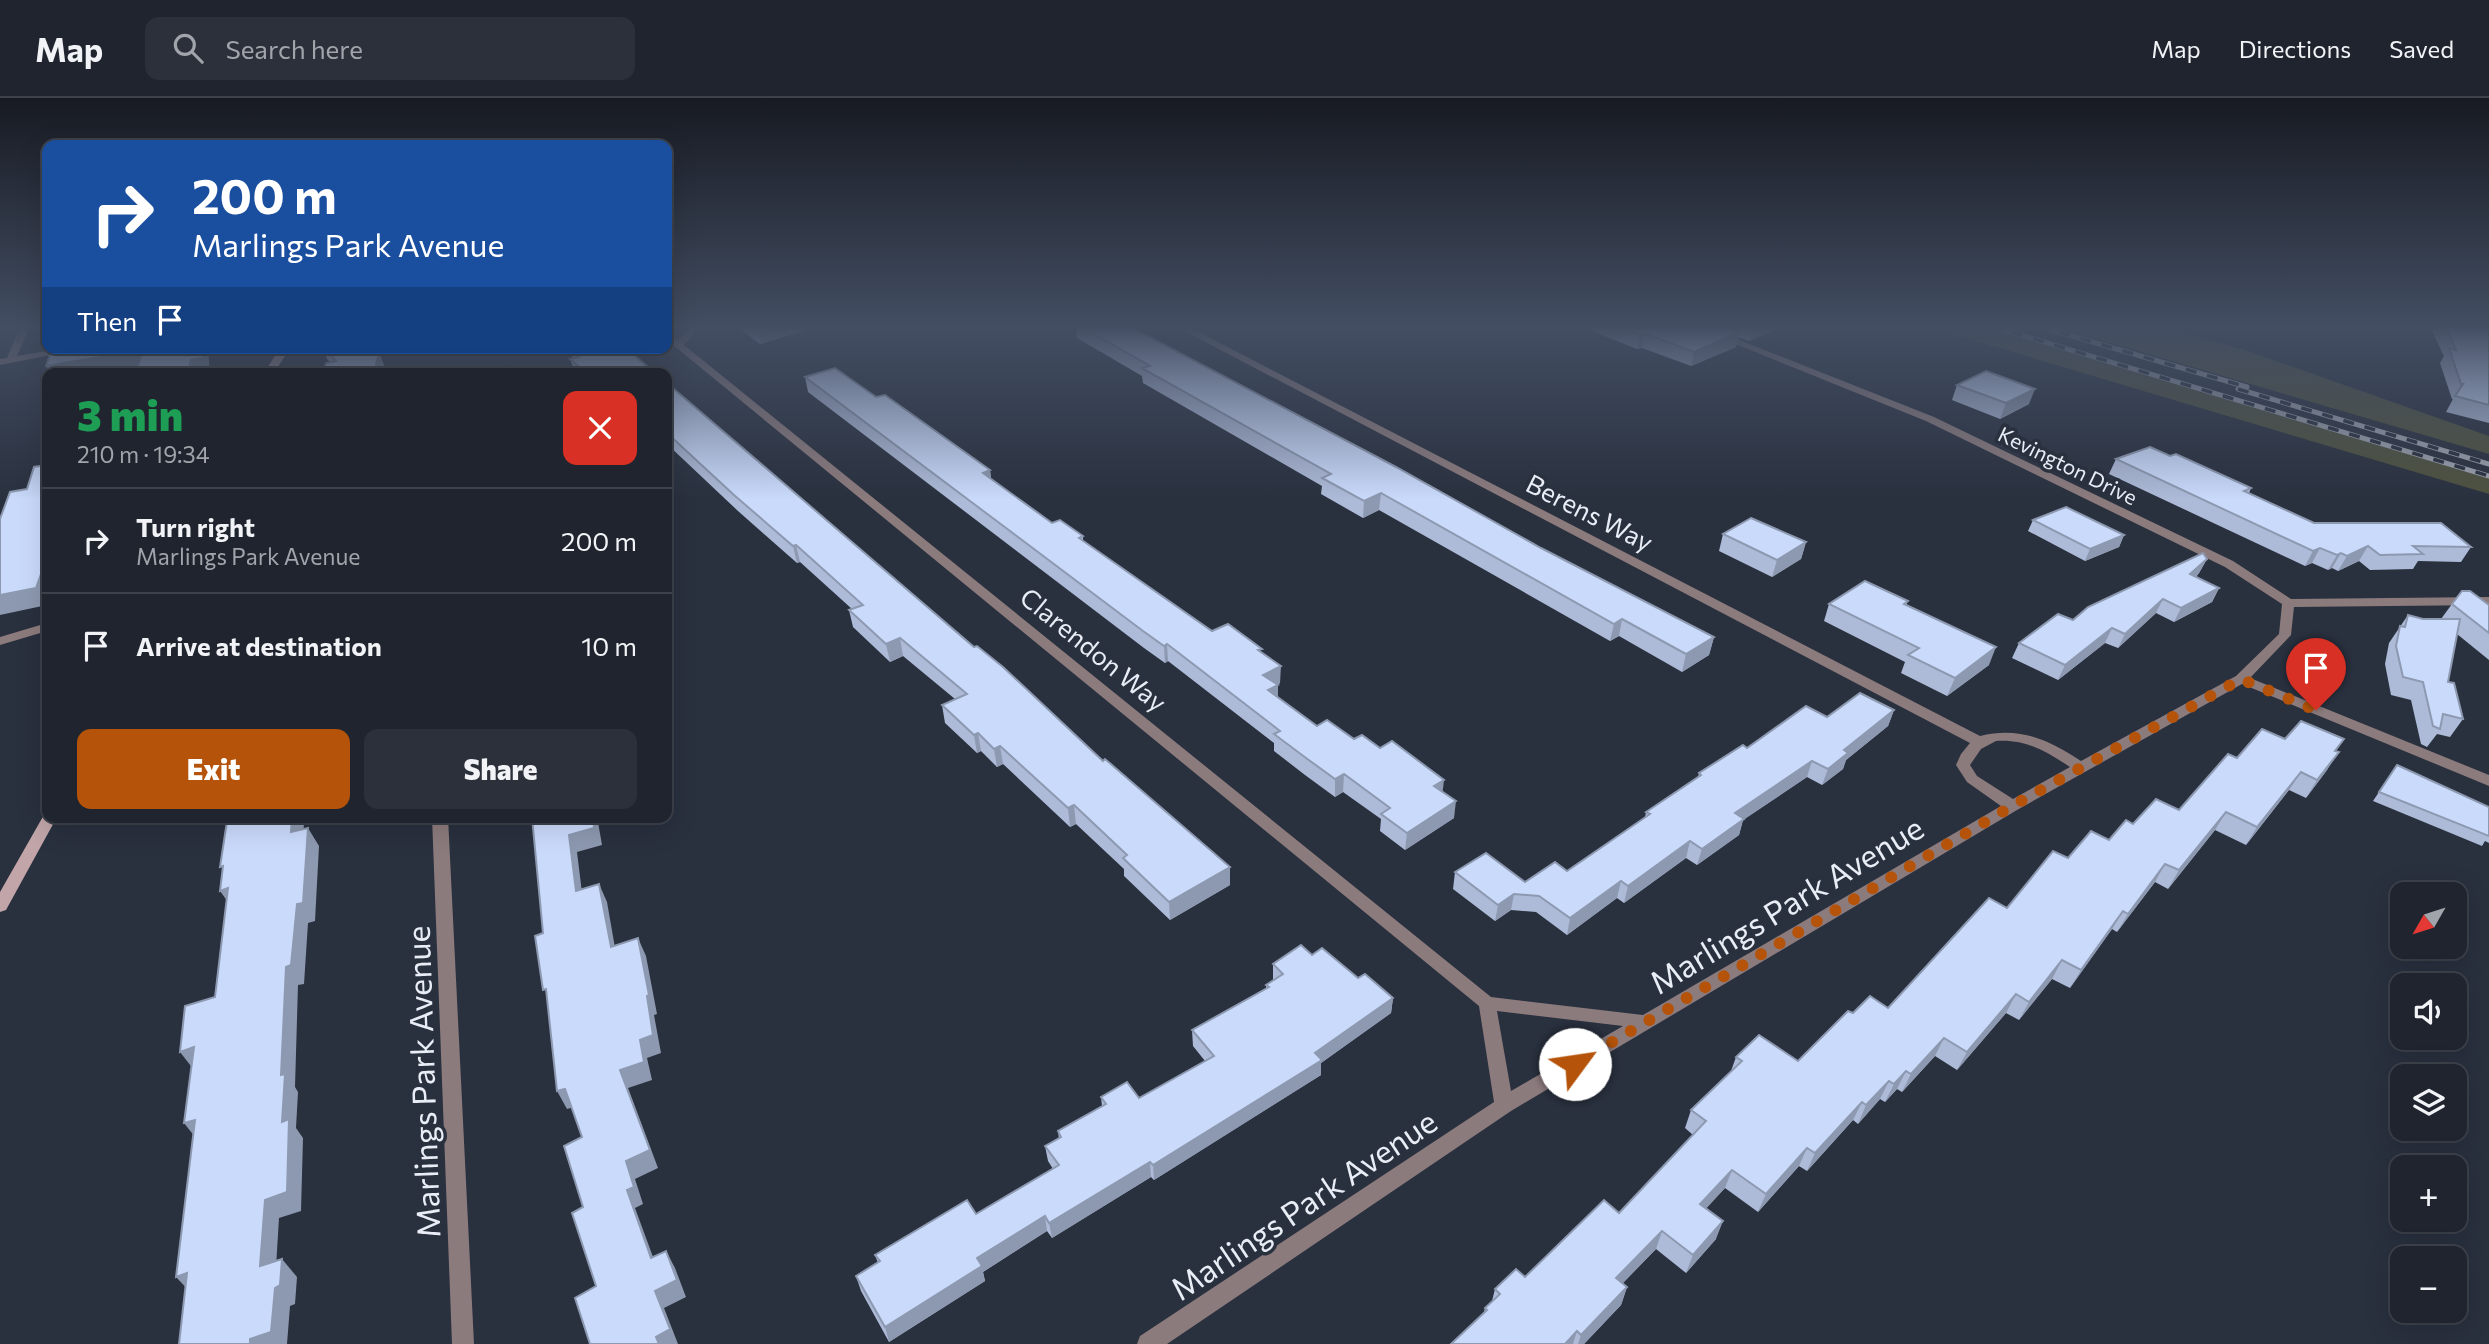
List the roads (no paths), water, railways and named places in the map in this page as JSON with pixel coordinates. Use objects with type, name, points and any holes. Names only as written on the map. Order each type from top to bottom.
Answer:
[{"type":"street","name":"Clarendon Way","points":[[727,384],[1487,1003]]},
{"type":"street","name":"Berens Way","points":[[1292,384],[1978,741]]},
{"type":"street","name":"Kevington Drive","points":[[1842,384],[1930,419],[2229,564],[2288,603]]},
{"type":"street","points":[[2489,601],[2288,603],[2285,635],[2241,679],[2489,781]]},
{"type":"street","points":[[0,640],[42,628]]},
{"type":"street","name":"Marlings Park Avenue","points":[[1148,1344],[1504,1105],[2012,806],[2241,679]]},
{"type":"street","points":[[2012,806],[1972,779],[1963,765],[1966,755],[1978,741],[2000,736],[2042,744],[2080,767]]},
{"type":"street","points":[[0,906],[47,823]]},
{"type":"street","name":"Marlings Park Avenue","points":[[440,823],[463,1344]]},
{"type":"street","points":[[1504,1105],[1487,1003],[1645,1022]]},
{"type":"railway","points":[[2184,384],[2489,476]]},
{"type":"railway","points":[[2237,384],[2247,387]]},
{"type":"railway","points":[[2238,389],[2489,464]]}]
